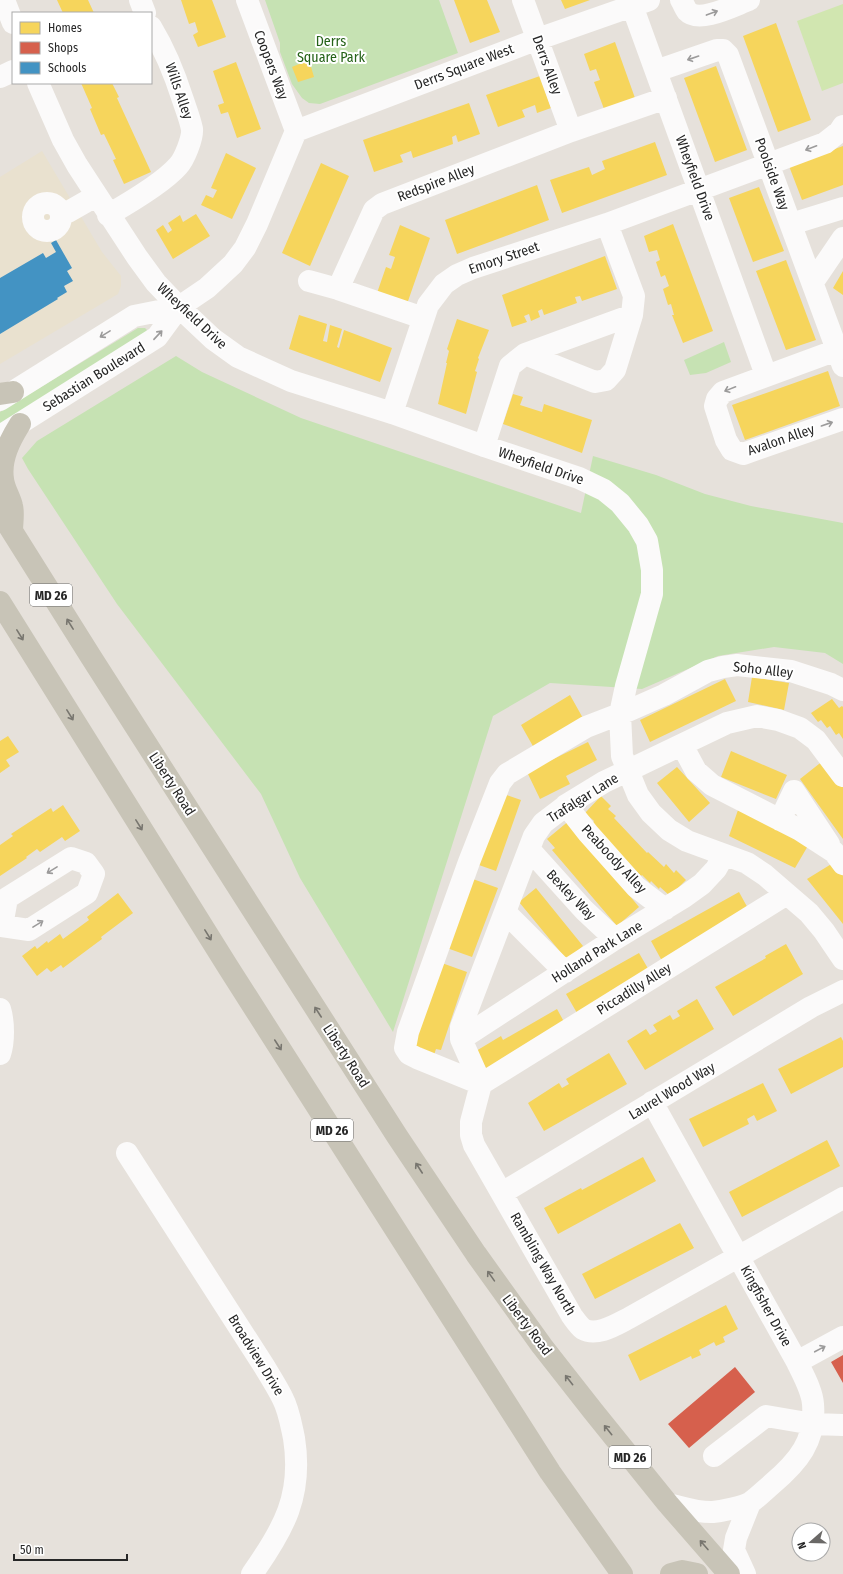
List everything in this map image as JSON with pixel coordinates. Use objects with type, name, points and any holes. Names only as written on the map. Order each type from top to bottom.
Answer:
[{"type":"main road","points":[[12,532],[12,506],[3,479],[3,466],[11,438],[20,424]]},
{"type":"main road","name":"Liberty Road","points":[[0,512],[393,1129],[476,1254],[547,1352],[668,1504],[729,1574]]},
{"type":"main road","name":"MD 26","points":[[0,602],[233,974],[546,1466],[622,1574]]},
{"type":"main road","points":[[671,1574],[682,1571],[697,1574]]},
{"type":"street","points":[[4,0],[12,20]]},
{"type":"street","points":[[140,0],[144,12]]},
{"type":"street","name":"Coopers Way","points":[[246,0],[296,130]]},
{"type":"street","name":"Derrs Alley","points":[[523,0],[571,131]]},
{"type":"street","points":[[681,0],[688,12],[695,16],[704,16],[749,0]]},
{"type":"street","name":"Derrs Square West","points":[[296,130],[637,2]]},
{"type":"street","name":"Wheyfield Drive","points":[[637,2],[656,71],[766,375]]},
{"type":"street","name":"Wills Alley","points":[[108,215],[126,205],[169,175],[179,165],[190,144],[192,131],[180,89],[158,38],[152,29]]},
{"type":"street","name":"Poolside Way","points":[[656,71],[718,50],[723,50],[728,55],[812,282],[841,354]]},
{"type":"street","points":[[0,77],[12,71]]},
{"type":"street","name":"Wheyfield Drive","points":[[38,84],[63,140],[108,215],[156,283],[213,339],[238,357],[291,381],[392,413],[579,478],[604,490],[620,503],[638,525],[647,541],[652,570],[652,594],[626,686],[620,714],[622,756],[638,795],[651,813],[669,830],[687,841],[747,862],[765,875],[809,913],[824,931],[843,959]]},
{"type":"street","name":"Redspire Alley","points":[[338,289],[374,210],[382,204],[571,131],[666,98]]},
{"type":"street","name":"Emory Street","points":[[392,413],[428,305],[444,284],[458,275],[473,268],[607,224],[825,142],[839,132],[843,126]]},
{"type":"street","name":"Sebastian Boulevard","points":[[0,436],[157,337],[179,307],[219,278],[233,264],[244,248],[257,224],[296,130]]},
{"type":"street","points":[[61,212],[68,212],[96,196]]},
{"type":"street","points":[[791,224],[843,208]]},
{"type":"street","points":[[525,354],[595,382],[606,380],[615,370],[632,315],[634,296],[607,224]]},
{"type":"street","points":[[812,282],[843,238]]},
{"type":"street","points":[[309,281],[338,289],[423,318]]},
{"type":"street","name":"Sebastian Boulevard","points":[[4,396],[134,316],[179,307]]},
{"type":"street","points":[[484,446],[510,366],[525,354],[632,315]]},
{"type":"street","points":[[766,375],[841,354]]},
{"type":"street","name":"Avalon Alley","points":[[766,375],[723,392],[717,398],[715,406],[726,440],[732,450],[743,454],[843,419]]},
{"type":"street","name":"Soho Alley","points":[[482,1084],[413,1056],[409,1054],[405,1048],[408,1032],[469,862],[500,783],[507,774],[586,726],[620,714],[664,695],[708,671],[723,667],[737,665],[791,671],[831,684],[843,690]]},
{"type":"street","name":"Trafalgar Lane","points":[[461,1039],[461,1027],[534,836],[543,823],[566,805],[604,782],[727,723],[757,716],[778,720],[800,728],[816,740],[843,776]]},
{"type":"street","points":[[682,745],[696,771],[712,786],[800,830],[839,858]]},
{"type":"street","points":[[780,820],[794,791],[839,858]]},
{"type":"street","name":"Peaboody Alley","points":[[566,805],[588,833],[636,887],[665,909]]},
{"type":"street","name":"Bexley Way","points":[[529,849],[584,910],[616,940]]},
{"type":"street","name":"Holland Park Lane","points":[[461,1039],[702,884],[716,869],[724,855]]},
{"type":"street","name":"Piccadilly Alley","points":[[482,1084],[787,894]]},
{"type":"street","points":[[505,912],[565,972]]},
{"type":"street","name":"Laurel Wood Way","points":[[502,1193],[810,1007],[843,991]]},
{"type":"street","points":[[0,1009],[2,1015],[2,1049],[0,1054]]},
{"type":"street","points":[[461,1039],[482,1084]]},
{"type":"street","name":"Rambling Way North","points":[[482,1084],[471,1122],[471,1135],[474,1145],[572,1316],[582,1328],[592,1331],[613,1326],[843,1198]]},
{"type":"street","name":"Kingfisher Drive","points":[[652,1102],[796,1362],[811,1394],[813,1404],[812,1424],[808,1442],[800,1456],[788,1470],[750,1503]]},
{"type":"street","name":"Broadview Drive","points":[[127,1153],[264,1366],[283,1398],[291,1421],[295,1446],[296,1476],[292,1501],[282,1529],[252,1574]]},
{"type":"street","points":[[796,1362],[843,1337]]},
{"type":"street","points":[[714,1456],[766,1416],[812,1424],[843,1425]]},
{"type":"street","points":[[668,1504],[711,1512],[750,1503]]},
{"type":"street","points":[[745,1574],[734,1550],[736,1538],[750,1503]]},
{"type":"shaded area","points":[[42,151],[102,252],[121,276],[121,286],[118,294],[0,364],[0,177]]},
{"type":"green space","name":"Derrs Square Park","points":[[265,0],[439,0],[458,53],[320,104],[309,103],[302,98],[292,84],[280,52],[280,43]]},
{"type":"green space","points":[[843,4],[843,83],[822,91],[797,21]]},
{"type":"green space","points":[[138,328],[145,328],[147,330],[145,335],[0,426],[0,412]]},
{"type":"green space","points":[[724,342],[731,362],[706,373],[690,375],[684,360]]},
{"type":"green space","points":[[176,356],[202,372],[301,418],[581,513],[593,456],[656,475],[705,494],[751,506],[843,523],[843,664],[825,653],[774,647],[718,656],[642,689],[550,683],[493,716],[393,1032],[300,878],[261,794],[117,604],[22,458],[37,441]]},
{"type":"building: Homes","points":[[57,0],[88,0],[94,12],[63,12]]},
{"type":"building: Homes","points":[[181,0],[212,0],[226,37],[198,47],[193,35],[198,32],[195,22],[189,24]]},
{"type":"building: Homes","points":[[454,0],[487,0],[500,32],[470,43]]},
{"type":"building: Homes","points":[[561,0],[590,0],[565,9]]},
{"type":"building: Homes","points":[[776,23],[811,120],[778,132],[743,36]]},
{"type":"building: Homes","points":[[615,42],[635,98],[604,109],[594,82],[600,80],[596,69],[590,71],[584,54]]},
{"type":"building: Homes","points":[[309,60],[314,77],[298,82],[292,67]]},
{"type":"building: Homes","points":[[236,62],[261,129],[237,138],[228,112],[221,114],[218,105],[224,103],[213,71]]},
{"type":"building: Homes","points":[[716,66],[747,150],[715,162],[684,78]]},
{"type":"building: Homes","points":[[540,76],[551,108],[537,113],[535,105],[522,110],[525,117],[498,127],[486,95]]},
{"type":"building: Homes","points":[[81,84],[112,84],[119,97],[117,98],[151,172],[124,184],[113,160],[116,159],[104,134],[101,135],[90,109],[92,108]]},
{"type":"building: Homes","points":[[469,103],[480,134],[458,142],[456,135],[452,137],[453,144],[413,158],[411,151],[400,155],[403,162],[374,172],[363,140]]},
{"type":"building: Homes","points":[[655,142],[667,175],[562,213],[550,180],[589,167],[592,175],[605,169],[602,161]]},
{"type":"building: Homes","points":[[843,146],[843,185],[802,200],[789,166]]},
{"type":"building: Homes","points":[[226,153],[256,168],[232,219],[201,205],[206,195],[213,198],[217,190],[211,188]]},
{"type":"building: Homes","points":[[321,163],[349,176],[310,266],[282,253]]},
{"type":"building: Homes","points":[[537,185],[549,220],[457,254],[445,220]]},
{"type":"building: Homes","points":[[759,187],[784,251],[753,262],[729,198]]},
{"type":"building: Homes","points":[[196,214],[210,236],[173,259],[156,230],[163,225],[168,233],[172,230],[168,223],[180,215],[183,222]]},
{"type":"building: Homes","points":[[673,224],[713,331],[683,343],[672,315],[674,315],[671,304],[668,305],[663,289],[669,286],[665,275],[661,277],[656,262],[660,260],[657,250],[649,252],[644,236]]},
{"type":"building: Homes","points":[[400,225],[430,238],[407,304],[377,293],[386,267],[391,269],[395,257],[389,255]]},
{"type":"building: Homes","points":[[605,256],[617,289],[582,301],[580,296],[575,297],[577,303],[544,315],[542,309],[538,311],[540,317],[531,321],[529,314],[524,316],[527,322],[512,327],[502,295]]},
{"type":"building: Homes","points":[[786,260],[816,340],[786,350],[756,271]]},
{"type":"building: Homes","points":[[843,271],[843,295],[833,288]]},
{"type":"building: Homes","points":[[299,315],[327,324],[323,341],[327,342],[330,325],[342,329],[337,347],[339,348],[344,330],[392,348],[380,382],[289,349]]},
{"type":"building: Homes","points":[[457,319],[489,330],[478,358],[475,371],[477,372],[466,414],[438,404],[449,351],[447,349]]},
{"type":"building: Homes","points":[[828,371],[840,406],[745,440],[732,405]]},
{"type":"building: Homes","points":[[513,394],[523,397],[520,405],[542,412],[544,404],[592,420],[582,453],[503,424]]},
{"type":"building: Homes","points":[[752,677],[789,683],[784,710],[748,702]]},
{"type":"building: Homes","points":[[725,679],[736,701],[650,742],[640,720]]},
{"type":"building: Homes","points":[[570,695],[584,720],[534,748],[521,725]]},
{"type":"building: Homes","points":[[832,699],[839,708],[842,706],[843,707],[843,739],[839,733],[836,735],[830,726],[827,728],[821,720],[818,722],[811,713]]},
{"type":"building: Homes","points":[[8,736],[19,752],[6,760],[10,766],[0,773],[0,741]]},
{"type":"building: Homes","points":[[588,742],[597,760],[566,776],[570,784],[540,799],[527,772]]},
{"type":"building: Homes","points":[[731,751],[787,775],[776,799],[721,777]]},
{"type":"building: Homes","points":[[824,760],[843,787],[843,839],[800,779]]},
{"type":"building: Homes","points":[[677,767],[710,803],[689,822],[657,783]]},
{"type":"building: Homes","points":[[501,793],[521,800],[496,871],[476,864]]},
{"type":"building: Homes","points":[[601,796],[611,806],[608,809],[616,816],[614,818],[647,853],[648,852],[664,867],[666,864],[674,873],[676,870],[686,880],[670,896],[660,887],[659,889],[651,881],[650,883],[642,875],[641,876],[592,824],[594,821],[585,813]]},
{"type":"building: Homes","points":[[63,805],[80,831],[65,841],[62,837],[40,852],[37,849],[26,857],[27,858],[0,876],[0,845],[13,836],[11,834],[51,808],[53,812]]},
{"type":"building: Homes","points":[[738,810],[809,844],[795,868],[729,836]]},
{"type":"building: Homes","points":[[570,820],[575,830],[639,907],[617,926],[552,850],[555,848],[547,839]]},
{"type":"building: Homes","points":[[833,863],[843,876],[843,924],[807,879]]},
{"type":"building: Homes","points":[[470,878],[498,888],[472,957],[444,947]]},
{"type":"building: Homes","points":[[536,888],[583,946],[567,960],[519,902]]},
{"type":"building: Homes","points":[[739,892],[750,912],[662,961],[651,941]]},
{"type":"building: Homes","points":[[118,893],[133,913],[101,937],[102,939],[63,968],[61,965],[51,972],[47,968],[37,976],[22,956],[35,946],[37,949],[47,941],[48,943],[60,934],[63,939],[89,920],[87,917]]},
{"type":"building: Homes","points":[[786,944],[803,974],[733,1016],[715,987],[766,958],[765,956]]},
{"type":"building: Homes","points":[[639,953],[650,972],[577,1013],[566,994]]},
{"type":"building: Homes","points":[[439,962],[467,972],[441,1050],[436,1049],[433,1058],[413,1052]]},
{"type":"building: Homes","points":[[697,999],[714,1029],[645,1070],[627,1041],[646,1029],[650,1035],[657,1031],[653,1025],[670,1015],[673,1020],[680,1016],[677,1011]]},
{"type":"building: Homes","points":[[557,1009],[568,1029],[490,1075],[476,1051],[501,1036],[503,1040]]},
{"type":"building: Homes","points":[[841,1037],[843,1041],[843,1067],[791,1094],[778,1069]]},
{"type":"building: Homes","points":[[609,1053],[627,1084],[544,1131],[528,1103],[559,1083],[562,1088],[569,1084],[566,1079]]},
{"type":"building: Homes","points":[[763,1083],[777,1111],[757,1121],[754,1115],[747,1119],[749,1124],[703,1147],[689,1119]]},
{"type":"building: Homes","points":[[827,1140],[840,1166],[742,1217],[729,1192]]},
{"type":"building: Homes","points":[[643,1157],[656,1181],[558,1234],[544,1208],[581,1188],[582,1190]]},
{"type":"building: Homes","points":[[680,1223],[694,1248],[595,1299],[582,1274]]},
{"type":"building: Homes","points":[[726,1305],[738,1329],[723,1337],[725,1342],[716,1346],[714,1342],[699,1350],[701,1355],[692,1359],[691,1356],[640,1381],[628,1355]]},
{"type":"building: Shops","points":[[843,1355],[843,1383],[831,1362]]},
{"type":"building: Shops","points":[[735,1367],[755,1392],[689,1448],[668,1424]]},
{"type":"building: Schools","points":[[56,240],[72,268],[67,271],[73,281],[64,286],[67,292],[0,334],[0,278],[43,253],[46,258],[56,252],[51,243]]}]
